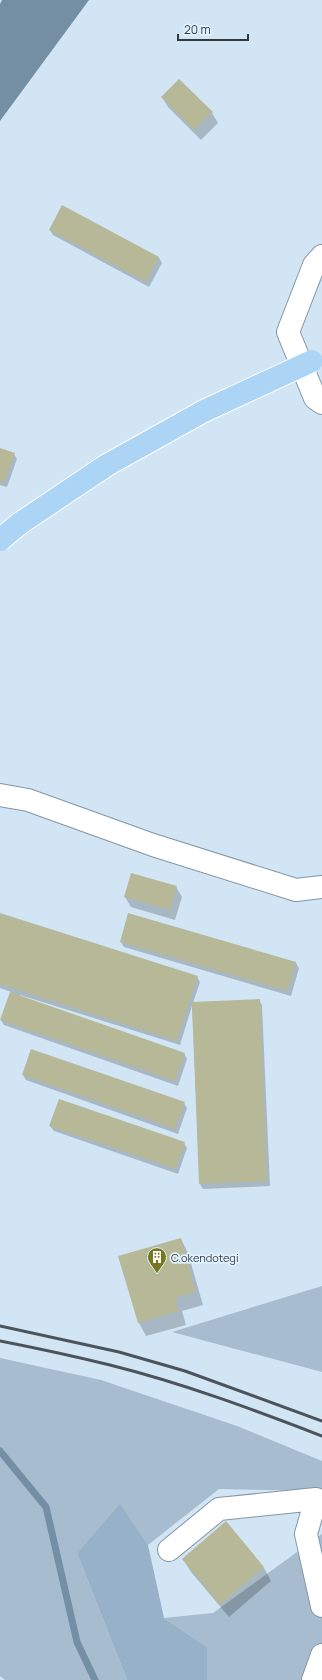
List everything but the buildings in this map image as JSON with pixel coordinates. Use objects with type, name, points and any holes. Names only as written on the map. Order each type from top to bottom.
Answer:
[{"type":"main road","points":[[0,540],[19,524],[107,465],[204,411],[312,361]]},
{"type":"lane","points":[[322,256],[314,266],[288,332],[315,398],[322,403]]},
{"type":"lane","points":[[0,795],[28,800],[153,845],[296,890],[322,888]]},
{"type":"lane","points":[[169,1550],[218,1510],[319,1501],[306,1534],[322,1606]]},
{"type":"lane","points":[[313,1680],[322,1655]]},
{"type":"shaded area","points":[[2,0],[89,0],[0,121],[0,4]]},
{"type":"shaded area","points":[[322,1286],[322,1372],[172,1332]]},
{"type":"shaded area","points":[[0,1358],[101,1380],[237,1426],[322,1461],[322,1491],[219,1489],[148,1545],[120,1505],[77,1553],[127,1680],[5,1680],[0,1676]]},
{"type":"shaded area","points":[[120,1504],[148,1545],[164,1618],[207,1647],[207,1680],[127,1680],[77,1553]]},
{"type":"shaded area","points":[[322,1534],[322,1680],[207,1680],[207,1647],[164,1618],[213,1613]]},
{"type":"waterway","points":[[0,1451],[46,1507],[77,1642],[95,1680]]},
{"type":"railway","points":[[0,1326],[119,1352],[185,1371],[322,1421]]},
{"type":"railway","points":[[0,1341],[55,1352],[137,1372],[243,1406],[322,1436]]},
{"type":"place","name":"C.okendotegi","points":[[157,1274]]}]
